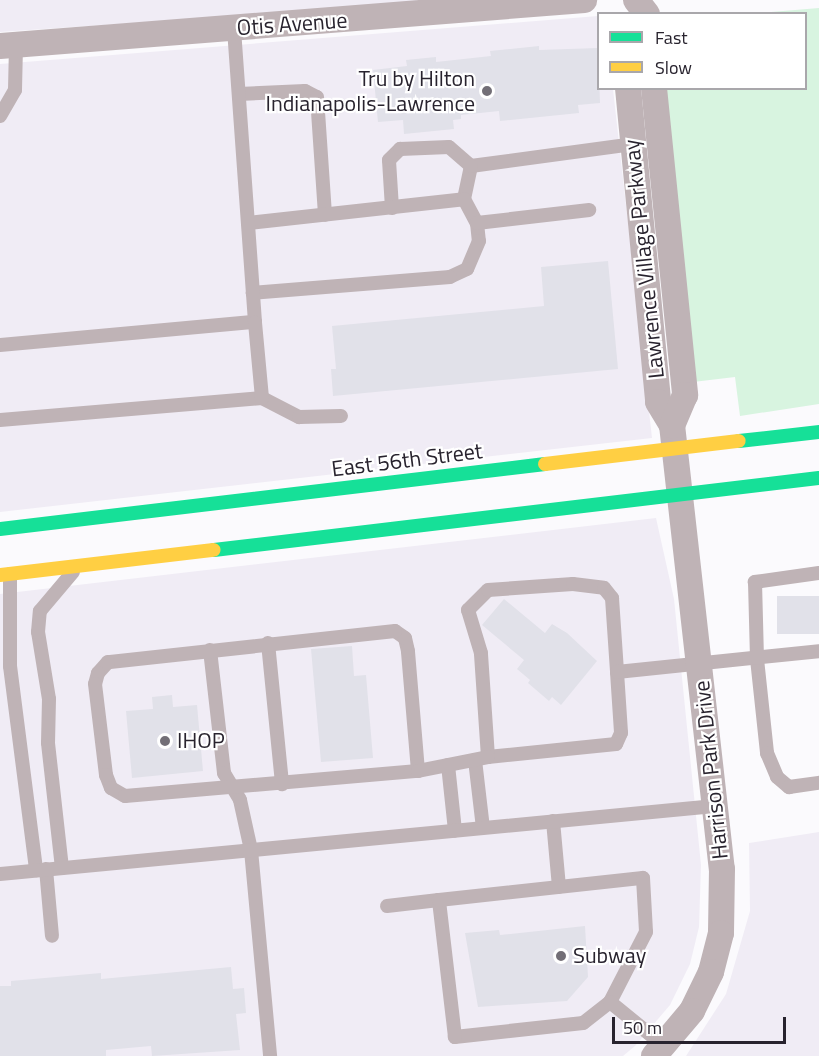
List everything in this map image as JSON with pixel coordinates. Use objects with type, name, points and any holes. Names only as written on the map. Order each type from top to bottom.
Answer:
[{"type":"main road","name":"East 56th Street","points":[[0,529],[674,446],[819,432]]},
{"type":"main road","points":[[5,574],[819,478]]},
{"type":"main road","points":[[162,525],[181,508]]},
{"type":"main road","points":[[5,574],[16,558]]},
{"type":"street","name":"Otis Avenue","points":[[8,46],[234,28],[432,7],[584,0]]},
{"type":"street","points":[[636,0],[645,12]]},
{"type":"street","name":"Lawrence Village Parkway","points":[[628,90],[658,402],[674,446]]},
{"type":"street","name":"Lawrence Village Parkway","points":[[654,90],[686,395],[674,446]]},
{"type":"street","name":"Harrison Park Drive","points":[[658,1051],[702,993],[721,933],[722,869],[716,806],[674,446]]},
{"type":"lane","points":[[234,28],[262,398]]},
{"type":"lane","points":[[0,116],[15,90],[8,46]]},
{"type":"lane","points":[[239,94],[305,91],[317,97],[325,215]]},
{"type":"lane","points":[[393,208],[389,160],[400,149],[449,147],[471,166],[633,144]]},
{"type":"lane","points":[[253,294],[450,277],[467,268],[479,241],[477,223],[464,200],[471,166]]},
{"type":"lane","points":[[248,223],[464,200]]},
{"type":"lane","points":[[477,223],[590,210]]},
{"type":"lane","points":[[0,345],[255,322]]},
{"type":"lane","points":[[0,420],[262,398],[299,417],[340,416]]},
{"type":"lane","points":[[62,868],[48,743],[49,699],[38,632],[40,611],[79,565]]},
{"type":"lane","points":[[819,573],[755,582],[757,659],[767,753],[777,777],[789,787],[819,783]]},
{"type":"lane","points":[[5,574],[5,671],[23,745],[52,936]]},
{"type":"lane","points":[[418,771],[405,638],[394,631],[376,631],[108,662],[98,672],[96,684],[106,775],[111,788],[125,796],[418,771],[482,758],[616,744],[621,733],[612,598],[604,588],[573,584],[488,590],[477,597],[468,610],[481,653],[482,758],[483,828]]},
{"type":"lane","points":[[268,643],[282,784]]},
{"type":"lane","points":[[210,650],[224,773],[235,788],[251,850],[270,1056]]},
{"type":"lane","points":[[617,672],[699,666],[819,651]]},
{"type":"lane","points":[[448,765],[455,831]]},
{"type":"lane","points":[[0,874],[716,806]]},
{"type":"lane","points":[[553,821],[559,887]]},
{"type":"lane","points":[[387,906],[439,900],[643,878],[646,932],[610,1002],[583,1023],[455,1037],[439,900]]},
{"type":"lane","points":[[610,1002],[658,1051]]},
{"type":"shaded area","points":[[0,0],[416,0],[417,4],[0,32]]},
{"type":"shaded area","points":[[597,16],[597,90],[613,90],[652,438],[0,512],[0,64]]},
{"type":"shaded area","points":[[656,518],[674,599],[701,865],[699,927],[690,964],[670,1005],[635,1046],[623,1056],[0,1056],[0,594]]},
{"type":"shaded area","points":[[819,832],[819,1056],[686,1056],[726,994],[750,911],[749,843]]},
{"type":"green space","points":[[819,8],[819,404],[740,416],[735,377],[693,382],[665,90],[807,90],[807,12],[770,12]]},
{"type":"building","name":"Tru by Hilton Indianapolis-Lawrence","points":[[539,46],[539,50],[597,48],[597,90],[600,90],[600,103],[578,105],[579,113],[500,121],[499,111],[461,115],[461,119],[453,120],[454,129],[404,134],[403,120],[378,122],[373,70],[407,66],[406,60],[436,57],[436,62],[491,56],[490,51]]},
{"type":"building","points":[[608,261],[618,369],[333,396],[331,369],[336,369],[332,326],[544,306],[541,267]]},
{"type":"building","points":[[777,596],[819,596],[819,634],[777,634]]},
{"type":"building","points":[[504,599],[545,633],[552,624],[567,633],[597,661],[561,705],[552,697],[549,701],[528,683],[530,680],[517,669],[524,660],[482,625]]},
{"type":"building","points":[[352,646],[354,676],[366,675],[373,758],[321,762],[311,649]]},
{"type":"building","name":"IHOP","points":[[172,695],[173,707],[197,705],[203,771],[132,778],[126,711],[153,709],[152,697]]},
{"type":"building","points":[[585,926],[588,977],[567,1001],[478,1007],[465,933],[499,930],[500,935]]},
{"type":"building","points":[[231,967],[233,989],[244,988],[246,1013],[236,1014],[240,1050],[152,1056],[151,1046],[106,1050],[106,1056],[0,1056],[0,986],[11,986],[11,981],[101,973],[101,979]]},
{"type":"traffic: fast","points":[[739,441],[819,432]]},
{"type":"traffic: fast","points":[[0,529],[545,464]]},
{"type":"traffic: fast","points":[[214,550],[819,478]]},
{"type":"traffic: slow","points":[[545,464],[739,441]]},
{"type":"traffic: slow","points":[[0,575],[214,550]]},
{"type":"place","name":"Tru by Hilton Indianapolis-Lawrence","points":[[487,91]]},
{"type":"place","name":"IHOP","points":[[165,741]]},
{"type":"place","name":"Subway","points":[[561,956]]}]
